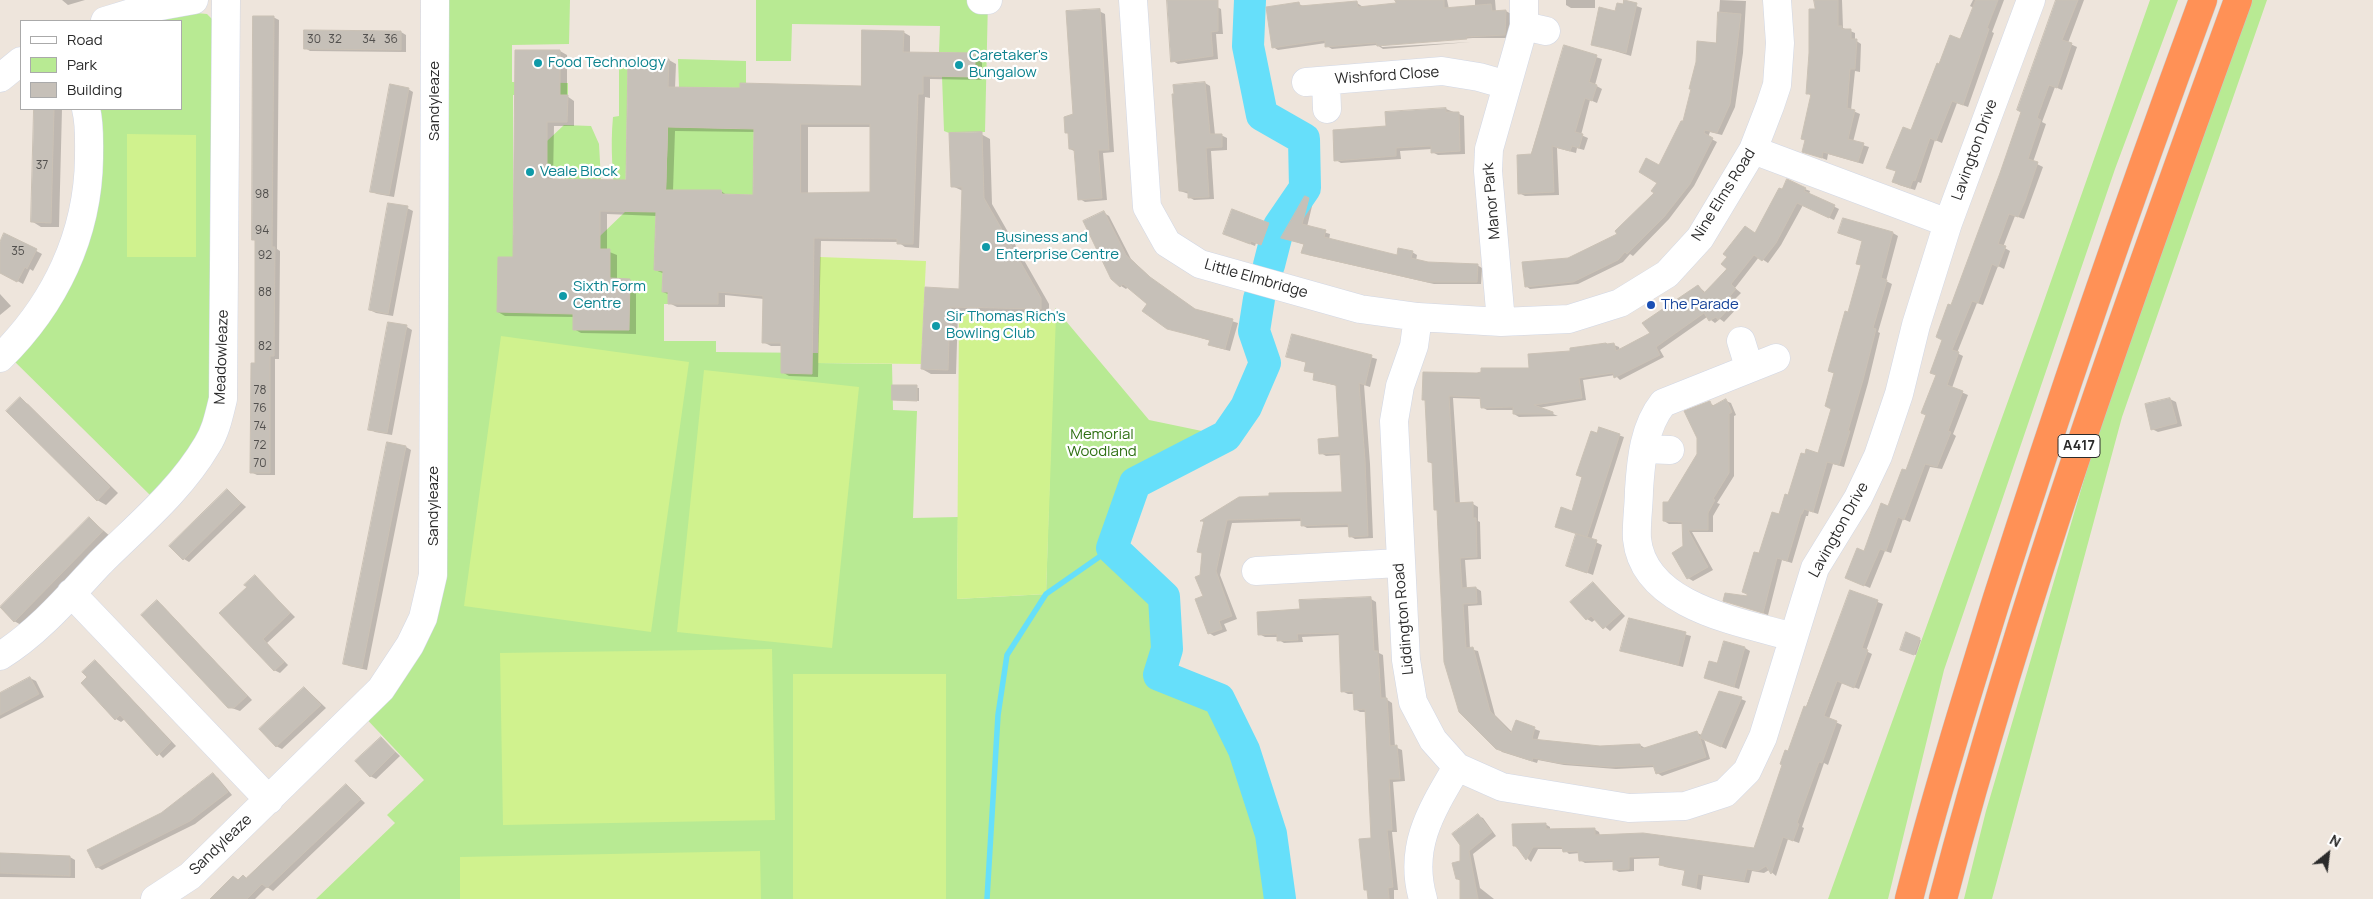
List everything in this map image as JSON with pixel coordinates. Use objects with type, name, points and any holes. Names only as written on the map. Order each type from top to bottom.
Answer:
[{"type":"highway","name":"A417","points":[[1909,899],[1979,655],[2024,512],[2098,294],[2203,0]]},
{"type":"highway","name":"A417","points":[[1943,899],[2008,670],[2065,490],[2170,188],[2238,0]]},
{"type":"street","points":[[108,20],[144,9],[194,0]]},
{"type":"street","name":"Meadowleaze","points":[[0,656],[32,631],[185,478],[207,445],[217,425],[223,399],[226,0]]},
{"type":"street","name":"Sandyleaze","points":[[155,899],[190,876],[382,690],[410,645],[423,618],[433,574],[435,0]]},
{"type":"street","points":[[981,0],[988,0]]},
{"type":"street","name":"Little Elmbridge","points":[[1133,0],[1147,207],[1167,243],[1200,264],[1360,309],[1418,317]]},
{"type":"street","name":"Nine Elms Road","points":[[1418,317],[1501,322],[1569,319],[1589,314],[1620,302],[1667,274],[1700,238],[1753,150],[1776,85],[1780,44],[1777,0]]},
{"type":"street","name":"Lavington Drive","points":[[1458,768],[1502,787],[1629,808],[1686,806],[1725,793],[1747,771],[1763,737],[1792,637],[1815,568],[1858,498],[1878,456],[1948,223],[2031,0]]},
{"type":"street","name":"Manor Park","points":[[1501,322],[1488,171],[1489,149],[1508,85],[1531,19]]},
{"type":"street","points":[[0,78],[20,62]]},
{"type":"street","name":"Wishford Close","points":[[1327,109],[1316,82],[1442,71],[1479,77],[1508,85]]},
{"type":"street","points":[[0,358],[37,315],[57,283],[74,249],[82,220],[88,184],[86,110]]},
{"type":"street","points":[[1753,150],[1948,223]]},
{"type":"street","name":"Liddington Road","points":[[1418,317],[1414,346],[1400,386],[1394,421],[1399,563],[1406,660],[1413,702],[1432,740],[1458,768]]},
{"type":"street","points":[[1741,341],[1749,368]]},
{"type":"street","points":[[1776,358],[1663,403],[1653,416],[1646,430],[1657,450],[1640,478],[1637,540],[1652,576],[1672,594],[1701,610],[1792,637]]},
{"type":"street","points":[[1256,573],[1399,563]]},
{"type":"street","points":[[71,593],[268,800]]},
{"type":"street","points":[[1423,899],[1418,884],[1419,843],[1431,812],[1458,768]]},
{"type":"green space","name":"Memorial Woodland","points":[[435,0],[570,0],[569,44],[512,45],[512,82],[568,83],[568,95],[513,95],[513,235],[600,236],[625,212],[616,208],[612,140],[613,117],[619,116],[619,68],[628,68],[625,211],[656,212],[654,270],[663,271],[662,292],[668,292],[668,304],[664,304],[664,341],[716,341],[716,352],[818,353],[818,363],[892,364],[893,410],[917,411],[913,518],[958,517],[957,599],[1046,594],[1055,308],[1149,420],[1226,436],[1135,483],[1112,548],[1164,597],[1167,649],[1159,675],[1219,699],[1244,750],[1271,834],[1280,899],[316,899],[395,823],[387,815],[424,780],[360,712],[423,618]]},
{"type":"green space","points":[[756,0],[988,0],[985,132],[949,133],[944,131],[942,76],[975,77],[975,54],[939,52],[940,26],[792,24],[791,61],[756,61]]},
{"type":"green space","points":[[2150,0],[2178,0],[2115,169],[1944,670],[1888,899],[1828,899],[2038,318]]},
{"type":"green space","points":[[2251,0],[2267,0],[2122,417],[1992,899],[1964,899],[1986,811],[2104,412]]},
{"type":"green space","points":[[196,13],[207,14],[214,21],[214,397],[190,453],[151,496],[10,357],[64,286],[93,110],[182,110],[182,20],[159,20]]},
{"type":"green space","points":[[678,59],[746,61],[746,83],[740,83],[740,88],[679,87]]},
{"type":"green space","points":[[754,123],[753,195],[722,194],[721,190],[666,190],[668,127],[738,129]]},
{"type":"green space","points":[[564,125],[591,126],[599,144],[601,180],[565,179],[547,164],[547,141]]},
{"type":"green space","points":[[127,134],[196,135],[196,257],[127,257]]},
{"type":"green space","points":[[820,257],[926,261],[921,364],[818,363]]},
{"type":"green space","points":[[959,311],[1056,314],[1046,594],[957,599]]},
{"type":"green space","points":[[501,336],[689,362],[651,632],[464,606]]},
{"type":"green space","points":[[704,370],[859,387],[832,648],[677,632]]},
{"type":"green space","points":[[772,649],[775,820],[503,825],[500,653]]},
{"type":"green space","points":[[793,674],[946,674],[946,899],[793,899]]},
{"type":"green space","points":[[760,851],[761,899],[460,899],[460,857]]},
{"type":"building","points":[[1167,0],[1218,0],[1218,31],[1211,32],[1213,56],[1171,62]]},
{"type":"building","points":[[1395,0],[1444,0],[1444,8],[1491,4],[1492,11],[1506,10],[1505,35],[1377,46],[1376,43],[1325,47],[1325,40],[1272,48],[1266,7],[1299,2],[1300,6],[1357,1],[1358,7],[1396,3]]},
{"type":"building","points":[[1624,0],[1637,3],[1626,53],[1591,45],[1599,7],[1615,11],[1617,3],[1623,4]]},
{"type":"building","points":[[1814,0],[1838,0],[1838,26],[1842,26],[1842,29],[1851,29],[1851,39],[1857,39],[1855,69],[1850,69],[1847,108],[1855,110],[1848,139],[1864,143],[1858,162],[1823,152],[1822,158],[1802,152],[1805,140],[1801,139],[1811,94],[1806,94],[1809,53],[1809,9],[1815,9]]},
{"type":"building","points":[[1976,0],[1998,0],[1987,28],[1989,29],[1963,105],[1952,101],[1936,141],[1930,138],[1915,181],[1913,180],[1910,188],[1892,182],[1896,171],[1886,168],[1903,127],[1911,130],[1950,35],[1960,39]]},
{"type":"building","points":[[2056,0],[2078,0],[2062,40],[2072,43],[2057,88],[2049,85],[2037,118],[2041,120],[2028,159],[2038,162],[2025,201],[2018,217],[2009,214],[1998,244],[2006,246],[1998,267],[1992,264],[1978,303],[1972,301],[1952,350],[1959,352],[1947,385],[1963,391],[1948,431],[1951,432],[1937,467],[1925,464],[1904,520],[1898,517],[1886,551],[1880,549],[1864,586],[1845,578],[1857,548],[1864,551],[1881,503],[1888,506],[1902,469],[1906,470],[1926,415],[1921,413],[1936,375],[1930,373],[1942,340],[1936,337],[1948,304],[1951,305],[2000,173],[2021,112],[2017,110]]},
{"type":"building","points":[[1100,9],[1109,150],[1098,150],[1102,198],[1078,200],[1074,149],[1069,149],[1068,133],[1065,133],[1064,117],[1073,114],[1066,11]]},
{"type":"building","points":[[1718,12],[1741,14],[1730,104],[1717,133],[1705,130],[1704,133],[1713,138],[1690,184],[1664,217],[1627,254],[1625,252],[1618,260],[1573,282],[1525,287],[1522,262],[1568,258],[1617,234],[1615,231],[1654,193],[1651,191],[1657,183],[1639,172],[1646,158],[1659,165],[1681,121],[1683,121],[1696,62],[1697,41],[1716,43]]},
{"type":"building","points":[[253,16],[274,16],[272,247],[275,247],[274,356],[270,356],[270,473],[250,473],[251,363],[255,363],[255,240],[252,240]]},
{"type":"building","points":[[304,30],[401,31],[401,50],[304,49]]},
{"type":"building","points":[[862,30],[904,31],[903,52],[975,53],[975,77],[923,76],[923,94],[918,94],[913,244],[897,244],[897,239],[814,238],[812,374],[781,373],[781,343],[762,343],[763,296],[718,292],[718,304],[668,304],[668,292],[662,292],[663,271],[654,270],[656,212],[600,211],[600,249],[610,249],[610,278],[630,279],[629,330],[573,330],[573,314],[497,312],[498,257],[513,257],[515,50],[560,50],[560,95],[568,95],[567,122],[547,122],[547,179],[626,180],[628,58],[669,59],[668,87],[740,88],[740,83],[861,86]],"holes":[[[801,124],[870,124],[870,192],[801,193]],[[668,127],[754,129],[753,195],[722,194],[721,190],[666,190]]]},
{"type":"building","points":[[1564,45],[1597,55],[1589,82],[1597,85],[1592,101],[1585,98],[1575,132],[1583,134],[1579,148],[1572,146],[1570,151],[1552,146],[1554,192],[1518,194],[1517,155],[1531,154]]},
{"type":"building","points":[[1205,82],[1210,134],[1222,134],[1222,147],[1206,148],[1209,197],[1188,198],[1188,191],[1179,191],[1172,94],[1174,94],[1173,85]]},
{"type":"building","points":[[390,84],[409,88],[389,195],[370,192]]},
{"type":"building","points":[[1446,108],[1446,112],[1459,112],[1460,151],[1431,153],[1431,146],[1396,148],[1396,156],[1334,161],[1333,130],[1386,126],[1385,112]]},
{"type":"building","points":[[34,110],[54,110],[51,223],[31,222]]},
{"type":"building","points":[[982,132],[984,198],[1041,298],[1041,309],[950,307],[948,370],[921,369],[925,287],[959,289],[962,187],[951,187],[949,133]]},
{"type":"building","points":[[1787,179],[1806,188],[1804,191],[1835,205],[1829,218],[1797,203],[1776,243],[1762,261],[1754,255],[1731,284],[1736,289],[1730,296],[1736,301],[1718,320],[1716,317],[1709,321],[1704,313],[1656,347],[1660,355],[1614,378],[1613,373],[1579,378],[1582,398],[1534,405],[1553,412],[1553,414],[1513,414],[1513,407],[1481,408],[1480,397],[1449,396],[1455,503],[1473,502],[1473,518],[1476,518],[1477,557],[1460,558],[1462,588],[1476,587],[1477,603],[1463,604],[1466,648],[1473,647],[1490,711],[1511,733],[1516,720],[1535,727],[1532,739],[1600,746],[1640,744],[1641,749],[1697,731],[1706,757],[1656,774],[1653,765],[1610,767],[1558,763],[1533,758],[1532,761],[1496,749],[1459,712],[1444,662],[1437,510],[1434,510],[1432,462],[1428,462],[1425,400],[1422,400],[1423,372],[1477,373],[1481,372],[1481,368],[1529,368],[1528,354],[1570,351],[1570,348],[1606,343],[1614,343],[1616,351],[1650,333],[1642,323],[1698,285],[1704,293],[1727,269],[1721,264],[1727,257],[1723,254],[1745,226],[1755,233],[1779,188],[1782,189]]},
{"type":"building","points":[[1305,196],[1309,198],[1302,224],[1326,230],[1324,237],[1397,255],[1398,248],[1413,251],[1411,258],[1428,262],[1478,264],[1477,282],[1428,282],[1301,253],[1304,244],[1281,238]]},
{"type":"building","points":[[388,203],[408,206],[388,314],[369,310]]},
{"type":"building","points":[[1232,209],[1269,223],[1261,245],[1251,241],[1250,244],[1223,234]]},
{"type":"building","points":[[1104,211],[1126,255],[1150,277],[1195,309],[1233,319],[1225,349],[1208,345],[1210,340],[1167,329],[1142,311],[1147,304],[1123,284],[1120,287],[1111,279],[1083,221]]},
{"type":"building","points":[[1843,218],[1893,232],[1881,278],[1887,280],[1873,328],[1876,329],[1848,431],[1850,431],[1839,465],[1827,462],[1813,512],[1804,509],[1801,514],[1787,561],[1777,558],[1763,613],[1723,601],[1725,593],[1747,596],[1747,594],[1742,592],[1754,552],[1759,553],[1772,512],[1779,514],[1785,494],[1788,495],[1801,453],[1805,454],[1806,449],[1818,453],[1831,409],[1825,406],[1834,373],[1828,371],[1845,311],[1848,312],[1861,265],[1856,264],[1862,241],[1838,233]]},
{"type":"building","points":[[4,233],[37,249],[27,269],[25,267],[17,282],[0,273],[0,242]]},
{"type":"building","points":[[388,322],[407,325],[387,433],[368,430]]},
{"type":"building","points":[[1292,334],[1372,355],[1365,385],[1359,383],[1368,536],[1349,537],[1348,524],[1301,526],[1301,518],[1227,520],[1216,571],[1232,616],[1219,621],[1222,629],[1208,634],[1195,599],[1203,596],[1195,577],[1200,575],[1202,553],[1197,552],[1204,521],[1200,521],[1239,497],[1269,496],[1269,493],[1342,492],[1340,453],[1319,454],[1318,439],[1339,437],[1336,385],[1313,380],[1314,373],[1304,371],[1306,362],[1286,357]]},
{"type":"building","points":[[892,385],[917,385],[917,401],[892,400]]},
{"type":"building","points":[[20,397],[110,487],[97,501],[6,411]]},
{"type":"building","points":[[2170,398],[2177,423],[2151,430],[2145,404]]},
{"type":"building","points":[[1726,399],[1732,412],[1729,414],[1729,473],[1713,499],[1715,500],[1708,513],[1708,530],[1688,530],[1708,567],[1687,579],[1672,553],[1683,546],[1682,522],[1663,521],[1663,502],[1668,502],[1697,454],[1697,438],[1684,411],[1710,401],[1712,406]]},
{"type":"building","points":[[1599,427],[1620,434],[1587,537],[1555,527],[1561,507],[1572,511],[1582,477],[1576,475],[1591,431],[1597,433]]},
{"type":"building","points":[[387,442],[406,446],[362,668],[343,664]]},
{"type":"building","points":[[227,489],[241,503],[183,560],[169,546]]},
{"type":"building","points":[[89,517],[103,531],[14,622],[0,607]]},
{"type":"building","points":[[1576,534],[1597,540],[1587,573],[1566,566]]},
{"type":"building","points":[[255,575],[290,613],[263,639],[284,662],[274,671],[219,613],[247,587],[244,585]]},
{"type":"building","points":[[1593,582],[1621,613],[1603,629],[1591,616],[1586,620],[1570,602]]},
{"type":"building","points":[[1850,590],[1878,600],[1862,648],[1868,650],[1854,688],[1837,681],[1824,716],[1837,721],[1822,763],[1819,762],[1797,823],[1799,824],[1793,841],[1783,837],[1771,874],[1766,866],[1758,871],[1747,869],[1744,881],[1698,874],[1696,888],[1682,885],[1685,870],[1659,865],[1660,856],[1629,857],[1629,869],[1613,870],[1613,860],[1579,861],[1578,851],[1563,852],[1562,847],[1533,847],[1526,860],[1516,846],[1513,846],[1512,824],[1546,823],[1546,829],[1595,828],[1595,835],[1643,833],[1754,848],[1782,765],[1780,764],[1785,750],[1788,751],[1804,706],[1806,707]]},
{"type":"building","points":[[1371,597],[1374,651],[1378,651],[1381,698],[1387,698],[1390,746],[1397,745],[1400,779],[1389,779],[1392,830],[1387,830],[1393,887],[1388,888],[1389,899],[1368,899],[1367,890],[1364,890],[1359,839],[1371,838],[1365,709],[1354,710],[1353,691],[1341,692],[1339,633],[1297,634],[1298,640],[1277,641],[1277,634],[1258,635],[1257,612],[1300,609],[1299,600]]},
{"type":"building","points":[[157,600],[247,696],[234,708],[228,708],[141,615]]},
{"type":"building","points":[[1629,618],[1686,632],[1678,665],[1620,651]]},
{"type":"building","points":[[1906,632],[1920,638],[1914,655],[1900,650]]},
{"type":"building","points":[[1724,641],[1745,647],[1734,687],[1704,678],[1709,661],[1717,663]]},
{"type":"building","points":[[95,660],[171,742],[157,756],[120,715],[115,720],[81,683],[87,677],[82,672]]},
{"type":"building","points":[[30,677],[39,694],[0,715],[0,693]]},
{"type":"building","points":[[304,687],[321,705],[276,747],[259,729]]},
{"type":"building","points":[[1719,691],[1742,697],[1721,747],[1700,738]]},
{"type":"building","points":[[381,737],[395,752],[370,777],[355,761]]},
{"type":"building","points":[[213,773],[228,792],[190,821],[96,868],[87,850],[161,813]]},
{"type":"building","points":[[346,784],[361,799],[267,888],[262,884],[247,899],[210,899],[233,876],[238,880],[243,875],[246,878]]},
{"type":"building","points":[[1478,814],[1492,832],[1469,851],[1478,899],[1460,899],[1460,879],[1456,879],[1452,863],[1460,861],[1460,845],[1452,834]]},
{"type":"building","points":[[0,853],[70,856],[70,876],[0,873]]},
{"type":"waterway","points":[[1250,0],[1248,46],[1262,115],[1304,139],[1305,188],[1279,226],[1269,265]]},
{"type":"waterway","points":[[1259,299],[1254,331],[1265,363],[1246,407],[1226,436],[1135,483],[1112,548],[1164,597],[1167,649],[1159,675],[1219,699],[1244,750],[1271,834],[1280,899]]},
{"type":"waterway","points":[[987,899],[998,715],[1007,655],[1046,594],[1112,548]]},
{"type":"place","name":"Food Technology","points":[[538,63]]},
{"type":"place","name":"Caretaker's Bungalow","points":[[959,65]]},
{"type":"place","name":"Veale Block","points":[[530,172]]},
{"type":"place","name":"Business and Enterprise Centre","points":[[986,247]]},
{"type":"place","name":"Sixth Form Centre","points":[[563,296]]},
{"type":"place","name":"The Parade","points":[[1651,305]]},
{"type":"place","name":"Sir Thomas Rich's Bowling Club","points":[[936,326]]}]
